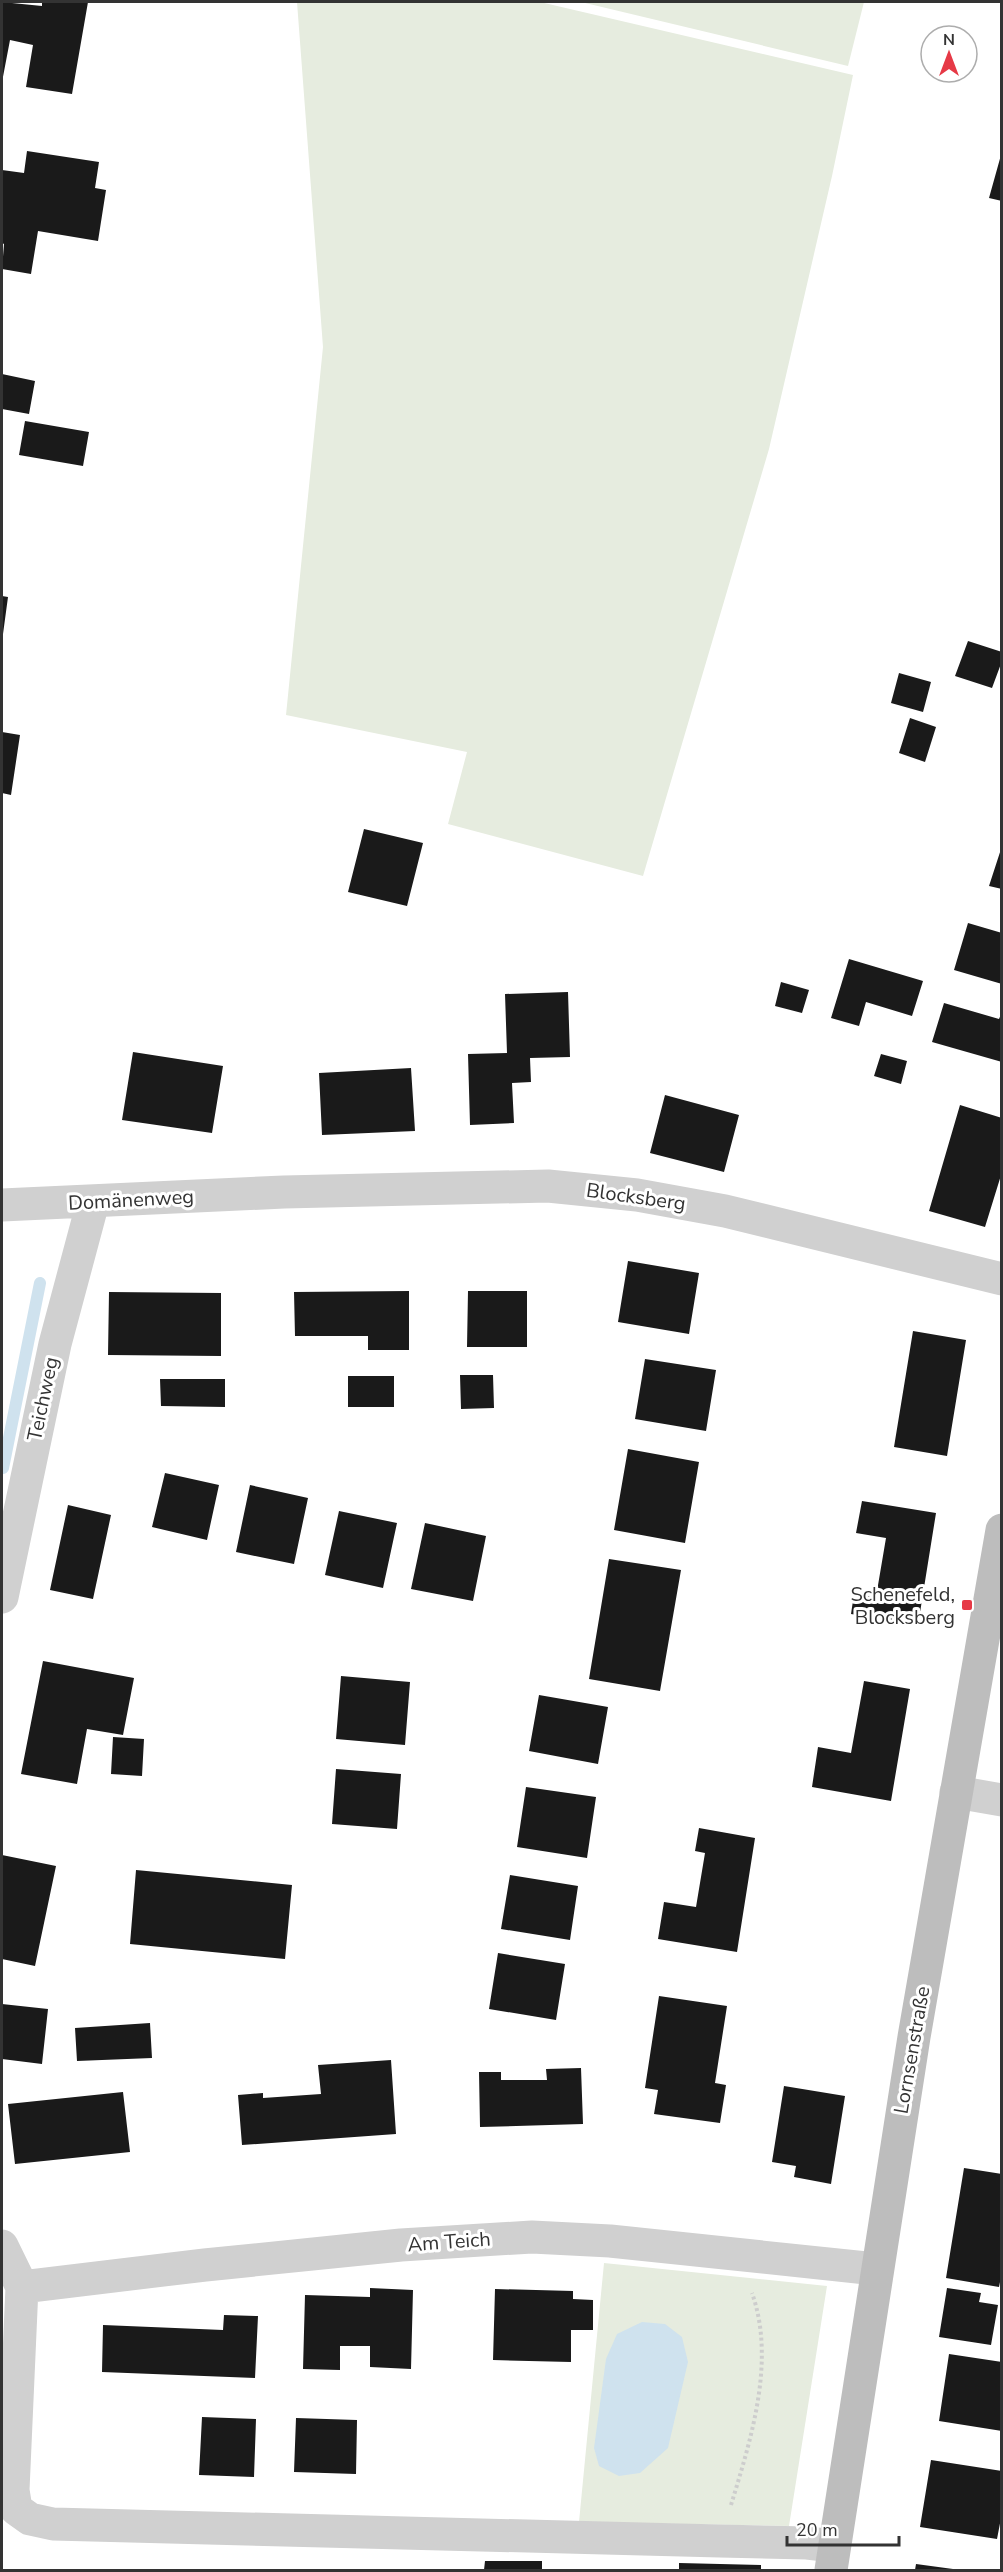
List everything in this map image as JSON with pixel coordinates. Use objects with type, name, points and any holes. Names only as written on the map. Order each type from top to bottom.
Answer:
[{"type":"street","name":"Blocksberg","points":[[261,1193],[548,1186],[637,1195],[738,1214],[1002,1279]]},
{"type":"street","name":"Domänenweg","points":[[2,1205],[261,1193]]},
{"type":"street","name":"Teichweg","points":[[2,1597],[55,1344],[93,1202]]},
{"type":"street","name":"Lornsenstraße","points":[[832,2558],[876,2269],[1002,1530]]},
{"type":"street","points":[[956,1792],[1002,1800]]},
{"type":"street","name":"Am Teich","points":[[22,2287],[205,2265],[468,2240],[532,2237],[599,2240],[876,2269]]},
{"type":"street","points":[[2,2246],[22,2287],[13,2490],[8,2513],[53,2524],[807,2543],[832,2558]]},
{"type":"path","points":[[720,2541],[750,2441],[762,2346],[759,2312],[738,2253]]},
{"type":"shaded area","points":[[297,2],[540,2],[853,75],[769,449],[643,876],[448,824],[467,752],[286,715],[323,347]]},
{"type":"shaded area","points":[[581,2],[864,2],[848,66]]},
{"type":"shaded area","points":[[604,2263],[827,2286],[789,2526],[579,2522]]},
{"type":"water","points":[[642,2322],[665,2324],[682,2337],[688,2362],[668,2448],[640,2473],[619,2476],[599,2466],[594,2448],[606,2359],[617,2334]]},
{"type":"building","points":[[2,2],[42,6],[42,2],[88,2],[72,94],[26,87],[33,45],[10,40],[2,82]]},
{"type":"building","points":[[27,151],[99,162],[95,188],[106,190],[98,241],[38,231],[31,274],[2,269],[4,244],[2,243],[2,170],[24,173]]},
{"type":"building","points":[[1002,155],[1002,201],[989,198]]},
{"type":"building","points":[[2,374],[35,381],[29,414],[2,409]]},
{"type":"building","points":[[25,421],[89,432],[83,466],[19,455]]},
{"type":"building","points":[[2,596],[8,597],[3,634],[2,633]]},
{"type":"building","points":[[968,641],[1002,652],[1002,661],[992,688],[955,676]]},
{"type":"building","points":[[899,673],[931,682],[923,712],[891,703]]},
{"type":"building","points":[[910,718],[936,727],[925,762],[899,753]]},
{"type":"building","points":[[2,732],[20,735],[11,795],[2,793]]},
{"type":"building","points":[[364,829],[423,843],[407,906],[348,892]]},
{"type":"building","points":[[1002,846],[1002,889],[989,886]]},
{"type":"building","points":[[968,923],[1002,933],[1002,984],[954,970]]},
{"type":"building","points":[[849,959],[923,981],[912,1016],[866,1002],[859,1026],[831,1018]]},
{"type":"building","points":[[781,982],[809,990],[802,1013],[775,1006]]},
{"type":"building","points":[[568,992],[570,1057],[530,1058],[531,1082],[512,1083],[514,1123],[470,1125],[468,1054],[507,1053],[505,994]]},
{"type":"building","points":[[944,1003],[999,1019],[1002,1012],[1002,1062],[932,1042]]},
{"type":"building","points":[[133,1052],[223,1066],[212,1133],[122,1120]]},
{"type":"building","points":[[881,1054],[907,1061],[901,1084],[874,1076]]},
{"type":"building","points":[[411,1068],[415,1131],[322,1135],[319,1073]]},
{"type":"building","points":[[665,1095],[739,1115],[724,1172],[650,1153]]},
{"type":"building","points":[[960,1105],[1002,1118],[1002,1172],[985,1227],[929,1211]]},
{"type":"building","points":[[628,1261],[699,1273],[689,1334],[618,1322]]},
{"type":"building","points":[[409,1291],[409,1350],[368,1350],[368,1336],[295,1336],[294,1292]]},
{"type":"building","points":[[468,1291],[527,1291],[527,1347],[467,1347]]},
{"type":"building","points":[[109,1292],[221,1293],[221,1356],[108,1355]]},
{"type":"building","points":[[913,1331],[966,1340],[947,1456],[894,1447]]},
{"type":"building","points":[[645,1359],[716,1370],[706,1431],[635,1419]]},
{"type":"building","points":[[460,1375],[493,1375],[494,1408],[461,1409]]},
{"type":"building","points":[[348,1376],[394,1376],[394,1407],[348,1407]]},
{"type":"building","points":[[160,1379],[225,1379],[225,1407],[161,1406]]},
{"type":"building","points":[[628,1449],[699,1462],[685,1543],[614,1530]]},
{"type":"building","points":[[165,1473],[219,1485],[207,1540],[152,1527]]},
{"type":"building","points":[[250,1485],[308,1498],[294,1564],[236,1552]]},
{"type":"building","points":[[862,1501],[936,1513],[918,1625],[851,1614],[854,1594],[876,1597],[886,1538],[856,1533]]},
{"type":"building","points":[[68,1505],[111,1515],[93,1599],[50,1590]]},
{"type":"building","points":[[339,1511],[397,1523],[383,1588],[325,1575]]},
{"type":"building","points":[[425,1523],[486,1536],[473,1601],[411,1589]]},
{"type":"building","points":[[609,1559],[681,1570],[660,1691],[589,1679]]},
{"type":"building","points":[[43,1661],[134,1678],[123,1735],[87,1729],[77,1784],[21,1774]]},
{"type":"building","points":[[341,1676],[410,1682],[405,1745],[336,1739]]},
{"type":"building","points":[[864,1681],[910,1689],[891,1801],[812,1787],[818,1747],[851,1753]]},
{"type":"building","points":[[539,1695],[608,1707],[598,1764],[529,1751]]},
{"type":"building","points":[[113,1737],[144,1739],[142,1776],[111,1774]]},
{"type":"building","points":[[336,1769],[401,1774],[397,1829],[332,1824]]},
{"type":"building","points":[[526,1787],[596,1797],[587,1858],[517,1847]]},
{"type":"building","points":[[699,1828],[755,1838],[737,1952],[658,1939],[664,1902],[696,1907],[705,1853],[695,1851]]},
{"type":"building","points":[[2,1855],[56,1866],[35,1966],[2,1959]]},
{"type":"building","points":[[136,1870],[292,1885],[285,1959],[130,1944]]},
{"type":"building","points":[[510,1875],[578,1886],[570,1940],[501,1929]]},
{"type":"building","points":[[498,1953],[565,1964],[556,2020],[489,2009]]},
{"type":"building","points":[[659,1996],[727,2006],[715,2083],[726,2085],[720,2123],[654,2114],[658,2090],[645,2088]]},
{"type":"building","points":[[2,2004],[48,2009],[42,2064],[2,2059]]},
{"type":"building","points":[[150,2023],[152,2058],[77,2061],[75,2028]]},
{"type":"building","points":[[391,2060],[396,2134],[242,2145],[238,2095],[263,2093],[263,2098],[321,2094],[318,2065]]},
{"type":"building","points":[[581,2068],[583,2124],[480,2127],[479,2072],[501,2072],[501,2080],[547,2080],[546,2069]]},
{"type":"building","points":[[784,2086],[845,2096],[831,2184],[794,2177],[796,2166],[772,2162]]},
{"type":"building","points":[[123,2092],[130,2152],[15,2164],[8,2104]]},
{"type":"building","points":[[964,2168],[1002,2174],[1002,2272],[999,2287],[946,2278]]},
{"type":"building","points":[[370,2288],[413,2290],[411,2369],[370,2367],[370,2346],[340,2346],[340,2370],[303,2369],[305,2295],[370,2297]]},
{"type":"building","points":[[947,2288],[981,2293],[979,2302],[998,2305],[991,2345],[939,2337]]},
{"type":"building","points":[[495,2289],[573,2291],[573,2299],[593,2300],[593,2330],[571,2330],[571,2362],[493,2360]]},
{"type":"building","points":[[224,2315],[258,2316],[255,2378],[102,2372],[103,2325],[223,2330]]},
{"type":"building","points":[[949,2354],[1002,2362],[1002,2431],[939,2421]]},
{"type":"building","points":[[202,2417],[256,2419],[254,2477],[199,2475]]},
{"type":"building","points":[[296,2418],[357,2420],[356,2474],[294,2472]]},
{"type":"building","points":[[931,2460],[1002,2471],[1002,2513],[997,2539],[920,2527]]},
{"type":"building","points":[[485,2561],[542,2561],[542,2570],[484,2570]]},
{"type":"building","points":[[679,2563],[761,2565],[761,2570],[679,2570]]},
{"type":"building","points":[[916,2564],[953,2569],[953,2570],[915,2570]]},
{"type":"waterway","points":[[3,1468],[40,1283]]},
{"type":"place","name":"Schenefeld, Blocksberg","points":[[967,1605]]}]
